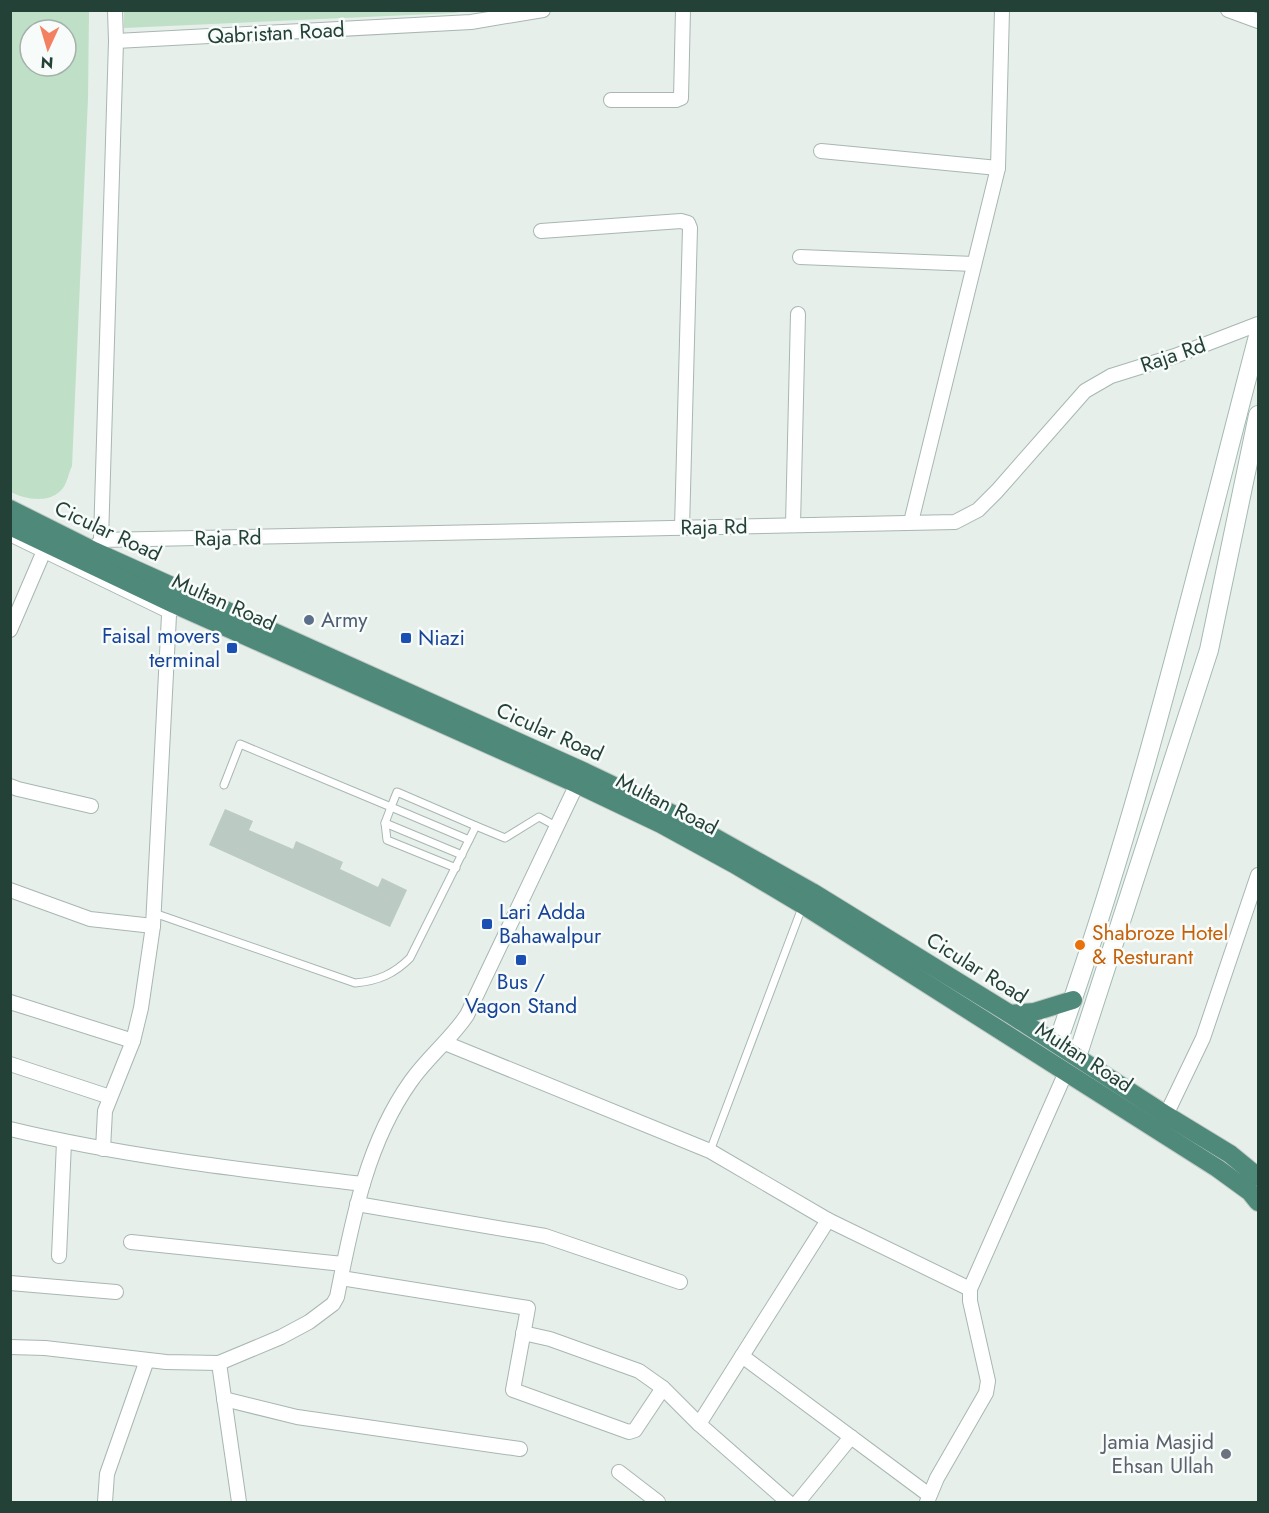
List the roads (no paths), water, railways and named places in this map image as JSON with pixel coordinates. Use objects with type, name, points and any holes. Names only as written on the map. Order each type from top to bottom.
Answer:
[{"type":"highway","name":"Cicular Road","points":[[10,509],[94,551],[175,603],[594,776],[673,814],[807,898],[1010,1014],[1230,1154],[1258,1177]]},
{"type":"highway","points":[[10,526],[45,549],[94,551]]},
{"type":"highway","name":"Multan Road","points":[[175,603],[577,784],[661,824],[734,864],[807,898],[1066,1072],[1217,1168],[1250,1192],[1258,1202]]},
{"type":"highway","points":[[1010,1014],[1034,1012],[1072,1000]]},
{"type":"main road","points":[[1057,1044],[1091,949],[1143,773],[1258,336]]},
{"type":"main road","points":[[1077,1057],[1209,650],[1258,415]]},
{"type":"street","points":[[94,551],[116,41],[115,10]]},
{"type":"street","name":"Qabristan Road","points":[[116,41],[471,22],[543,10]]},
{"type":"street","points":[[611,100],[676,100],[681,98],[683,10]]},
{"type":"street","points":[[911,522],[998,168],[1002,10]]},
{"type":"street","points":[[1228,10],[1258,21]]},
{"type":"street","points":[[820,151],[998,168]]},
{"type":"street","points":[[541,231],[681,221],[688,223],[690,228],[682,528]]},
{"type":"street","points":[[800,257],[974,264]]},
{"type":"street","points":[[794,525],[798,314]]},
{"type":"street","name":"Raja Rd","points":[[94,551],[682,528],[955,522],[978,510],[997,492],[1084,391],[1111,376],[1175,356],[1258,324]]},
{"type":"street","points":[[10,630],[45,549]]},
{"type":"street","points":[[103,1149],[105,1111],[133,1041],[146,983],[154,920],[175,603]]},
{"type":"street","points":[[10,1347],[45,1348],[147,1360],[219,1363],[282,1337],[309,1322],[333,1304],[337,1297],[357,1204],[380,1138],[396,1104],[428,1059],[455,1033],[467,1015],[577,784]]},
{"type":"street","points":[[10,786],[91,806]]},
{"type":"street","points":[[1166,1115],[1203,1038],[1258,875]]},
{"type":"street","points":[[10,890],[90,919],[154,920]]},
{"type":"street","points":[[10,1002],[133,1041]]},
{"type":"street","points":[[445,1043],[710,1151],[828,1220],[970,1289]]},
{"type":"street","points":[[10,1064],[110,1097]]},
{"type":"street","points":[[742,1356],[851,1437],[928,1499],[937,1478],[986,1393],[988,1381],[970,1301],[970,1289],[1066,1072]]},
{"type":"street","points":[[10,1129],[64,1142],[199,1164],[363,1184]]},
{"type":"street","points":[[59,1256],[64,1142]]},
{"type":"street","points":[[357,1204],[545,1236],[680,1282]]},
{"type":"street","points":[[699,1424],[828,1220]]},
{"type":"street","points":[[131,1242],[344,1264]]},
{"type":"street","points":[[341,1278],[528,1308],[513,1390],[632,1432],[663,1388]]},
{"type":"street","points":[[10,1283],[116,1292]]},
{"type":"street","points":[[523,1333],[550,1339],[639,1371],[663,1388],[699,1424],[788,1503]]},
{"type":"street","points":[[105,1503],[107,1474],[147,1360]]},
{"type":"street","points":[[219,1363],[238,1502]]},
{"type":"street","points":[[224,1399],[297,1417],[520,1449]]},
{"type":"street","points":[[798,1503],[851,1437]]},
{"type":"street","points":[[619,1472],[658,1503]]},
{"type":"lane","points":[[10,538],[45,549],[175,603]]},
{"type":"lane","points":[[224,785],[240,744],[469,840]]},
{"type":"lane","points":[[456,868],[387,840],[385,823],[397,792],[505,838],[539,817],[556,826]]},
{"type":"lane","points":[[385,823],[462,855]]},
{"type":"lane","points":[[154,920],[355,983],[367,982],[392,974],[410,958],[476,825]]},
{"type":"lane","points":[[710,1151],[807,898]]},
{"type":"place","name":"Army","points":[[309,620]]},
{"type":"place","name":"Niazi","points":[[406,638]]},
{"type":"place","name":"Faisal movers terminal","points":[[232,648]]},
{"type":"place","name":"Lari Adda Bahawalpur","points":[[487,924]]},
{"type":"place","name":"Shabroze Hotel & Resturant","points":[[1080,945]]},
{"type":"place","name":"Bus / Vagon Stand","points":[[521,960]]},
{"type":"place","name":"Jamia Masjid Ehsan Ullah","points":[[1226,1454]]}]
